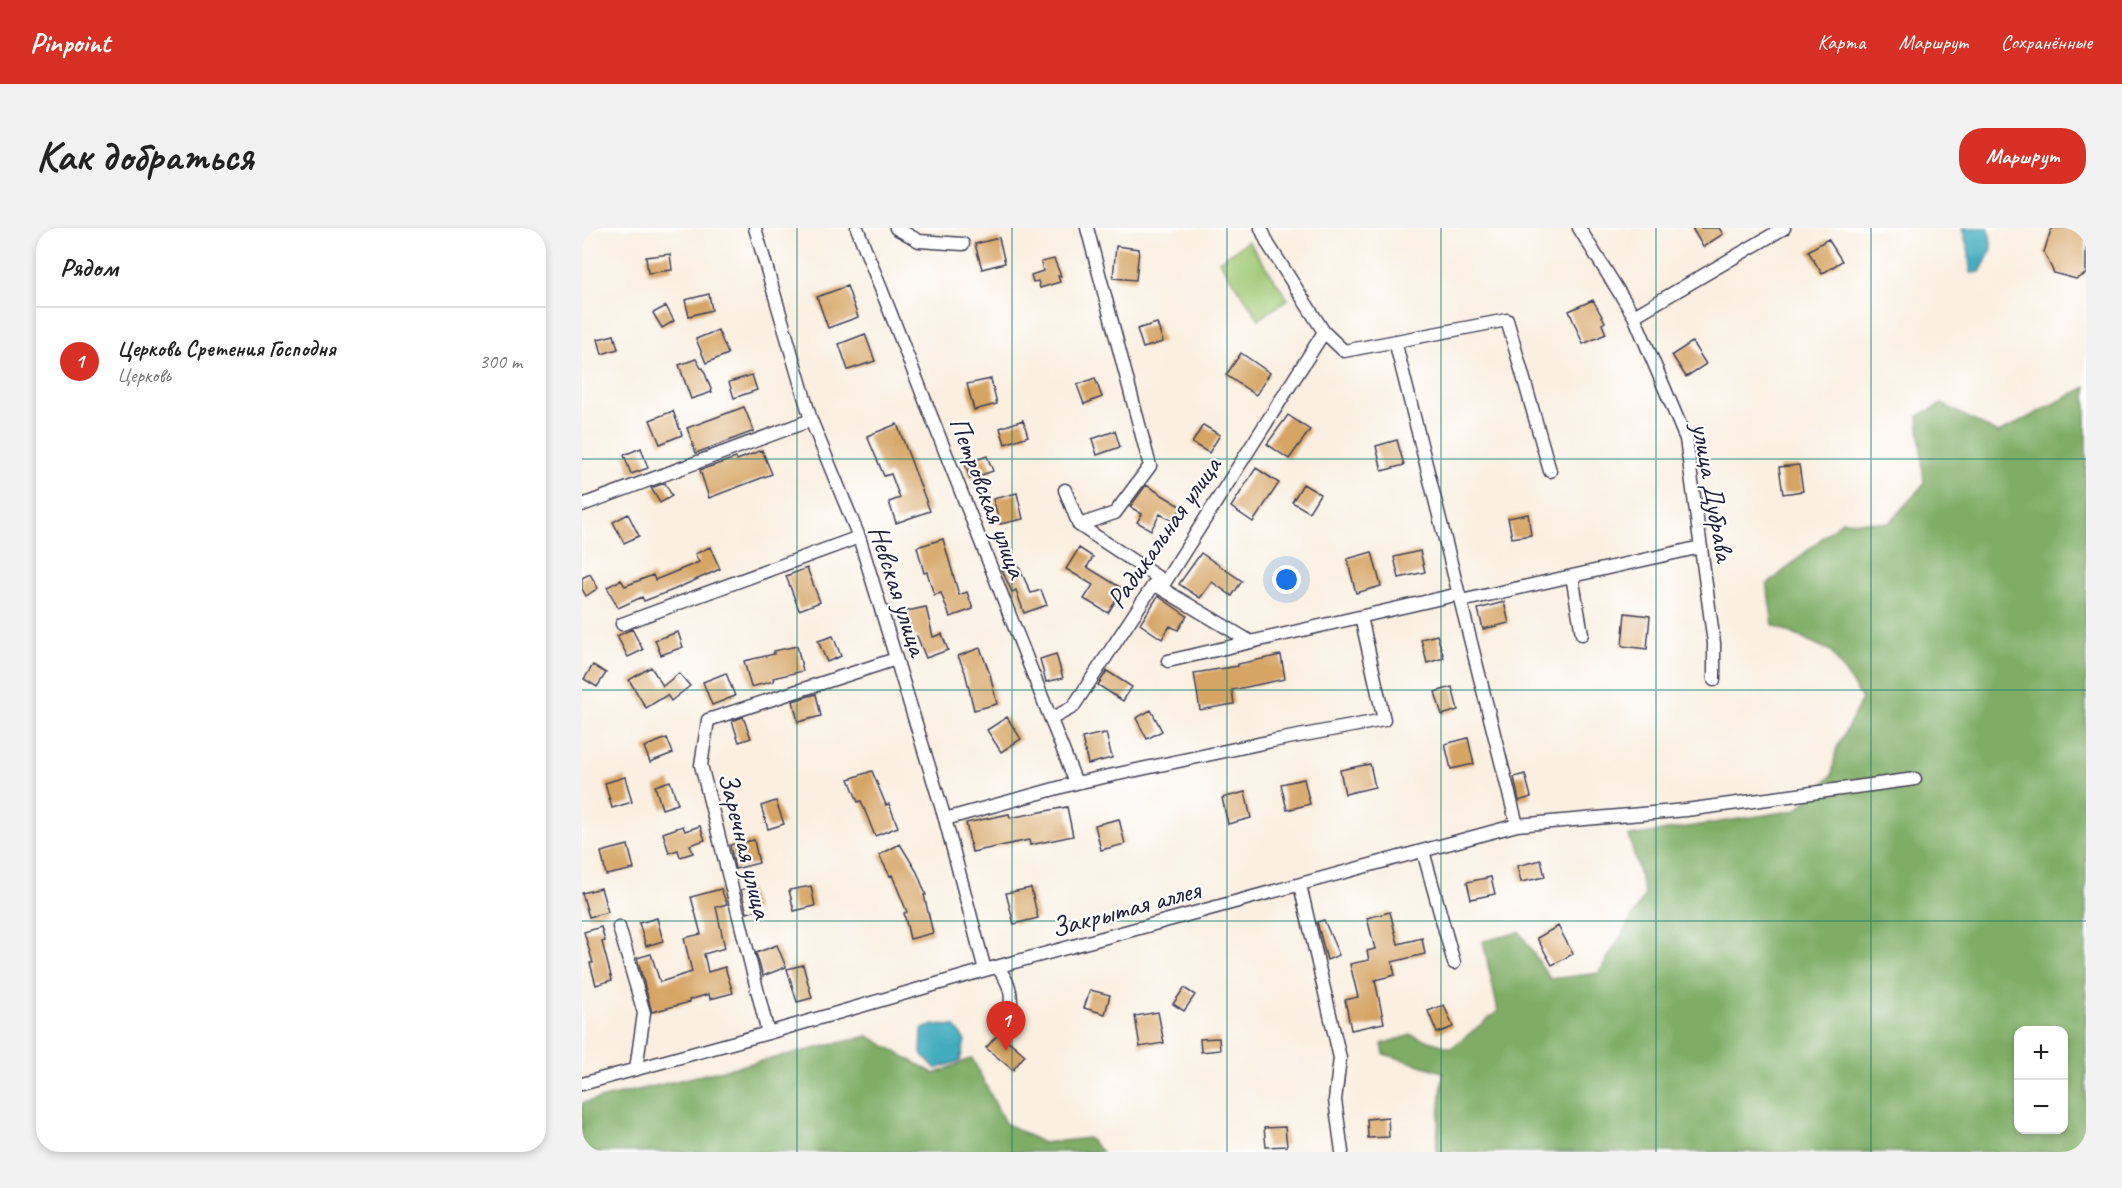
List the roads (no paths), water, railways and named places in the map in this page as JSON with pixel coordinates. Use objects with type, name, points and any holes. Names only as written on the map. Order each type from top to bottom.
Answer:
[{"type":"lane","name":"Невская улица","points":[[755,228],[811,420],[859,537],[991,969],[1006,977],[1011,989],[1010,1026]]},
{"type":"lane","name":"Петровская улица","points":[[857,228],[1076,783]]},
{"type":"lane","points":[[896,228],[919,241],[963,244]]},
{"type":"lane","points":[[1079,525],[1115,513],[1150,466],[1087,228]]},
{"type":"lane","points":[[1261,228],[1268,244],[1324,332],[1344,351],[1507,320],[1550,471]]},
{"type":"lane","name":"улица Дубрава","points":[[1579,228],[1634,316],[1686,439],[1714,643],[1714,681]]},
{"type":"lane","points":[[1634,316],[1784,228]]},
{"type":"lane","name":"Радикальная улица","points":[[1050,719],[1073,707],[1160,583],[1324,332]]},
{"type":"lane","points":[[1395,341],[1517,825]]},
{"type":"lane","points":[[582,505],[811,420]]},
{"type":"lane","points":[[1065,489],[1079,525],[1160,583],[1251,642]]},
{"type":"lane","points":[[622,624],[859,537]]},
{"type":"lane","points":[[1168,662],[1361,617],[1572,576],[1701,547]]},
{"type":"lane","points":[[1572,576],[1582,634]]},
{"type":"lane","points":[[945,819],[1076,783],[1272,741],[1384,720],[1361,617]]},
{"type":"lane","name":"Заречная улица","points":[[768,1034],[701,765],[708,720],[896,659]]},
{"type":"lane","name":"Закрытая аллея","points":[[582,1084],[1517,825],[1686,810],[1915,779]]},
{"type":"lane","points":[[1423,851],[1454,963]]},
{"type":"lane","points":[[1300,885],[1340,1058],[1335,1100],[1342,1152]]},
{"type":"lane","points":[[619,927],[644,1013],[636,1070]]},
{"type":"water","points":[[1962,228],[1989,228],[1992,249],[1980,272],[1970,273],[1969,253]]},
{"type":"water","points":[[934,1025],[955,1026],[965,1041],[960,1061],[936,1069],[921,1053],[922,1029]]},
{"type":"place","name":"Церковь Сретения Господня","points":[[1006,1051]]}]
